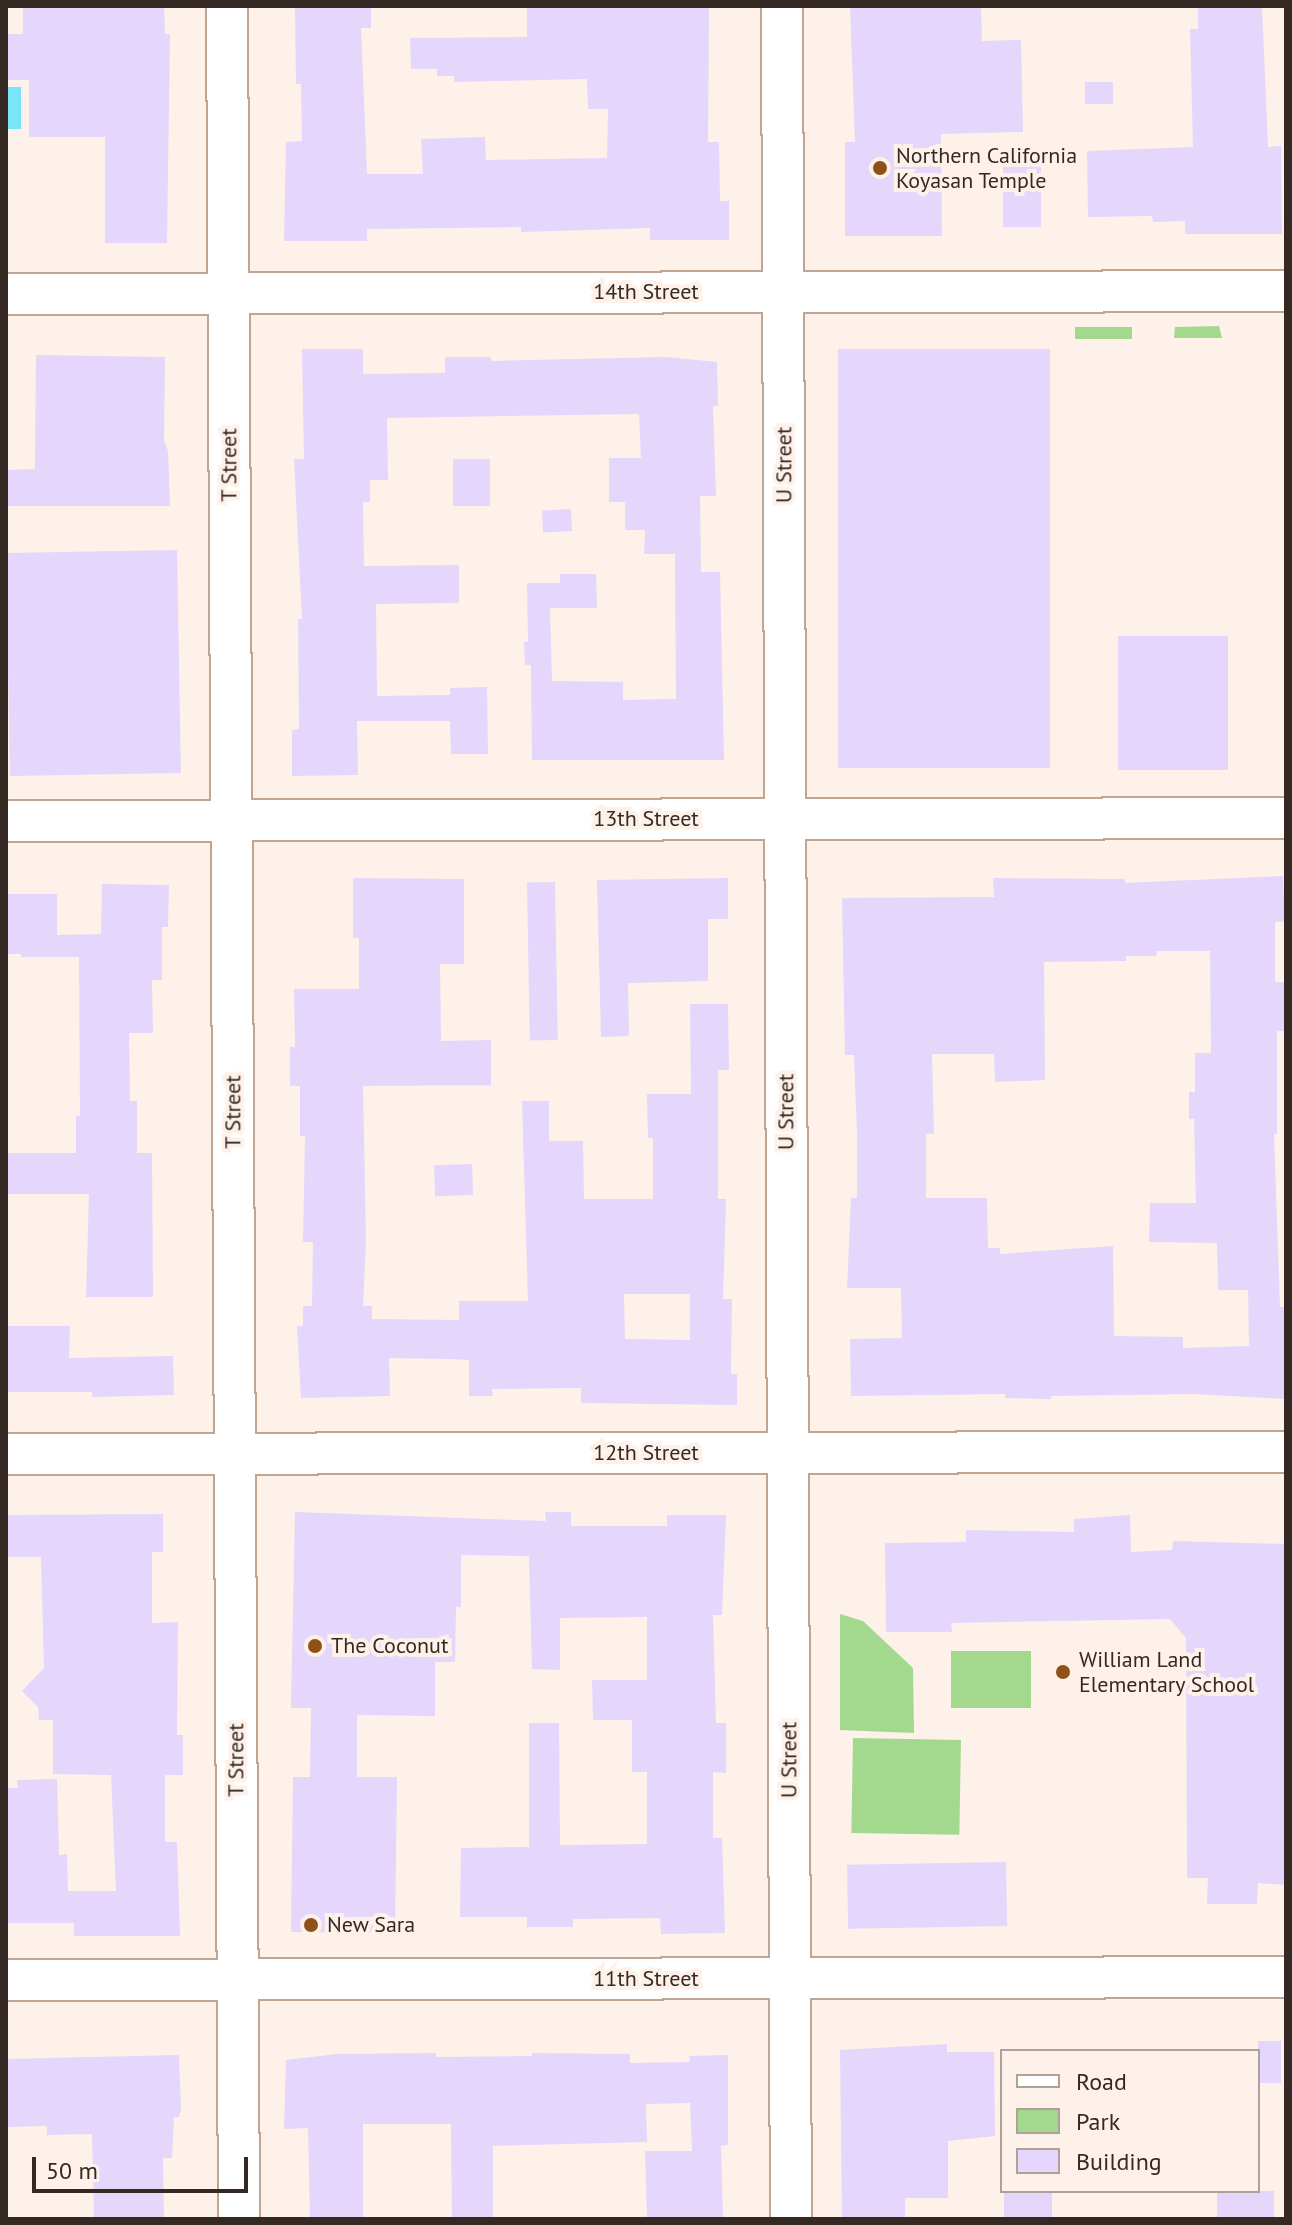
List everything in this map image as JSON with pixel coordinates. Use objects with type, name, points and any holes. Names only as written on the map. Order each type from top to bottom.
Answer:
[{"type":"street","name":"T Street","points":[[227,6],[239,2219]]},
{"type":"street","name":"U Street","points":[[782,6],[791,2219]]},
{"type":"street","name":"14th Street","points":[[6,294],[1286,291]]},
{"type":"street","name":"13th Street","points":[[6,821],[1286,818]]},
{"type":"street","name":"12th Street","points":[[6,1454],[1286,1452]]},
{"type":"street","name":"11th Street","points":[[6,1980],[1286,1977]]},
{"type":"green space","points":[[1219,326],[1222,338],[1174,338],[1175,327]]},
{"type":"green space","points":[[1075,327],[1132,327],[1132,339],[1075,339]]},
{"type":"green space","points":[[840,1614],[863,1621],[913,1668],[914,1733],[840,1730]]},
{"type":"green space","points":[[951,1651],[1031,1651],[1031,1708],[951,1708]]},
{"type":"green space","points":[[853,1738],[961,1740],[959,1835],[851,1833]]},
{"type":"water","points":[[6,87],[21,87],[21,129],[6,129]]},
{"type":"building","points":[[23,6],[164,6],[165,34],[170,34],[167,243],[105,243],[105,137],[29,137],[29,80],[6,80],[6,34],[23,34]]},
{"type":"building","points":[[295,6],[371,6],[371,28],[361,28],[367,174],[423,174],[421,139],[485,137],[486,160],[607,158],[608,109],[588,109],[587,79],[454,82],[454,76],[437,76],[437,69],[411,69],[410,38],[527,37],[527,6],[709,6],[708,142],[719,142],[720,201],[729,201],[729,240],[650,240],[650,228],[521,232],[521,227],[367,229],[367,241],[284,241],[286,142],[302,141],[301,84],[296,84]]},
{"type":"building","points":[[850,6],[981,6],[982,41],[1021,40],[1023,132],[941,134],[942,236],[845,236],[845,142],[855,142]]},
{"type":"building","points":[[1198,6],[1262,6],[1268,147],[1281,146],[1282,234],[1185,234],[1185,221],[1153,222],[1152,216],[1088,217],[1087,151],[1193,147],[1190,29],[1198,29]]},
{"type":"building","points":[[1085,82],[1113,82],[1113,104],[1085,104]]},
{"type":"building","points":[[1003,157],[1041,157],[1041,227],[1003,227]]},
{"type":"building","points":[[302,349],[363,349],[363,374],[445,373],[445,357],[491,357],[491,361],[665,357],[717,362],[718,406],[713,406],[716,496],[700,496],[701,572],[720,572],[724,760],[532,760],[531,665],[525,665],[524,642],[528,642],[527,583],[560,583],[560,574],[596,574],[597,608],[550,608],[552,681],[623,682],[623,700],[676,699],[675,554],[644,554],[645,530],[625,530],[625,502],[609,502],[609,458],[641,458],[639,414],[387,418],[388,480],[370,480],[370,502],[363,502],[364,566],[459,565],[459,603],[376,604],[377,696],[450,695],[450,688],[487,687],[488,754],[451,754],[450,721],[357,721],[358,775],[292,776],[292,730],[299,729],[298,619],[302,619],[294,459],[304,459]]},
{"type":"building","points":[[838,349],[1050,349],[1050,768],[838,768]]},
{"type":"building","points":[[36,355],[165,357],[164,440],[168,451],[170,506],[6,506],[6,470],[35,469]]},
{"type":"building","points":[[453,459],[490,459],[490,506],[453,506]]},
{"type":"building","points":[[571,509],[572,531],[543,532],[542,511]]},
{"type":"building","points":[[177,550],[181,773],[10,776],[6,553]]},
{"type":"building","points":[[1118,636],[1228,636],[1228,770],[1118,770]]},
{"type":"building","points":[[1283,876],[1285,921],[1275,922],[1275,982],[1285,982],[1286,1031],[1277,1031],[1277,1134],[1274,1134],[1280,1307],[1286,1307],[1286,1399],[1196,1394],[1051,1396],[1051,1399],[1005,1398],[1005,1394],[851,1396],[850,1339],[902,1338],[901,1288],[847,1288],[851,1198],[857,1198],[857,1135],[854,1055],[845,1055],[842,898],[994,897],[993,878],[1125,879],[1125,883]],"holes":[[[1157,951],[1210,951],[1211,1053],[1195,1053],[1195,1092],[1189,1092],[1189,1119],[1194,1119],[1196,1203],[1150,1203],[1149,1242],[1217,1243],[1218,1290],[1248,1290],[1249,1346],[1183,1348],[1183,1337],[1114,1336],[1113,1246],[1000,1254],[1000,1248],[988,1248],[987,1198],[926,1198],[926,1134],[934,1134],[932,1054],[994,1054],[995,1082],[1045,1080],[1044,962],[1126,961],[1126,956],[1156,956]]]},
{"type":"building","points":[[353,878],[464,879],[464,964],[440,964],[441,1041],[491,1040],[491,1085],[363,1086],[366,1242],[363,1306],[372,1306],[372,1319],[459,1320],[459,1301],[528,1301],[522,1101],[549,1101],[549,1141],[583,1141],[584,1199],[653,1199],[653,1138],[648,1138],[647,1094],[691,1094],[690,1004],[728,1004],[729,1070],[718,1070],[718,1199],[726,1199],[723,1299],[732,1299],[731,1374],[737,1374],[737,1405],[581,1403],[581,1388],[492,1389],[493,1396],[469,1396],[469,1360],[389,1358],[390,1396],[301,1398],[297,1326],[303,1326],[303,1306],[312,1306],[313,1242],[303,1242],[305,1136],[300,1136],[300,1086],[290,1086],[290,1047],[295,1047],[294,989],[359,989],[359,938],[353,938]],"holes":[[[624,1294],[690,1294],[690,1340],[625,1339]]]},
{"type":"building","points":[[728,878],[728,919],[708,919],[708,981],[628,983],[629,1036],[601,1037],[597,880]]},
{"type":"building","points":[[527,882],[555,882],[558,1040],[530,1040]]},
{"type":"building","points":[[102,884],[169,885],[168,927],[162,927],[162,980],[152,980],[153,1033],[129,1033],[130,1101],[137,1101],[137,1153],[152,1153],[153,1297],[86,1297],[89,1194],[6,1194],[6,1153],[76,1153],[76,1116],[80,1116],[79,957],[6,954],[6,894],[57,894],[57,935],[101,934]]},
{"type":"building","points":[[472,1164],[473,1195],[435,1196],[434,1165]]},
{"type":"building","points":[[6,1326],[70,1326],[69,1358],[173,1356],[174,1395],[92,1397],[92,1392],[6,1392]]},
{"type":"building","points":[[295,1512],[546,1521],[545,1512],[571,1512],[571,1526],[667,1526],[667,1515],[726,1515],[722,1615],[713,1615],[716,1723],[726,1723],[726,1773],[713,1772],[713,1838],[722,1838],[725,1933],[661,1934],[660,1918],[573,1919],[573,1927],[527,1927],[527,1917],[460,1917],[461,1848],[529,1847],[529,1723],[559,1723],[560,1845],[647,1844],[647,1772],[632,1772],[632,1720],[593,1720],[592,1680],[647,1680],[647,1617],[560,1618],[560,1670],[532,1669],[529,1556],[461,1555],[461,1607],[456,1607],[455,1662],[435,1662],[435,1716],[357,1715],[357,1777],[397,1777],[395,1933],[291,1932],[293,1777],[310,1777],[311,1708],[291,1708]]},
{"type":"building","points":[[163,1514],[163,1552],[152,1552],[152,1623],[178,1622],[177,1735],[183,1735],[183,1775],[165,1775],[165,1842],[177,1842],[180,1936],[74,1936],[74,1923],[6,1923],[6,1788],[18,1788],[17,1780],[57,1779],[59,1855],[67,1854],[68,1891],[116,1891],[111,1775],[53,1774],[53,1720],[39,1720],[38,1707],[22,1691],[44,1668],[41,1557],[6,1557],[6,1515]]},
{"type":"building","points":[[1130,1515],[1131,1552],[1172,1550],[1173,1541],[1286,1544],[1286,1885],[1258,1883],[1257,1904],[1207,1904],[1208,1878],[1187,1878],[1186,1638],[1170,1619],[951,1623],[952,1632],[886,1632],[885,1543],[966,1542],[966,1530],[1074,1532],[1074,1519]]},
{"type":"building","points":[[1006,1862],[1007,1926],[848,1929],[847,1865]]},
{"type":"building","points":[[1258,2041],[1281,2041],[1281,2083],[1260,2083]]},
{"type":"building","points":[[947,2044],[947,2052],[994,2052],[995,2136],[948,2141],[948,2198],[905,2198],[905,2219],[842,2219],[840,2050]]},
{"type":"building","points":[[436,2053],[436,2057],[532,2056],[532,2053],[630,2054],[630,2063],[690,2062],[689,2056],[728,2055],[728,2145],[721,2146],[723,2219],[647,2219],[645,2151],[692,2151],[690,2103],[646,2104],[647,2142],[493,2146],[493,2219],[452,2219],[451,2124],[363,2124],[363,2219],[310,2219],[308,2128],[284,2129],[286,2060],[337,2054]]},
{"type":"building","points":[[179,2055],[181,2110],[179,2117],[174,2117],[172,2158],[163,2158],[164,2219],[94,2219],[92,2134],[47,2135],[47,2126],[6,2127],[6,2059]]},
{"type":"building","points":[[1274,2191],[1274,2219],[1217,2219],[1217,2193]]},
{"type":"building","points":[[1004,2193],[1052,2193],[1052,2219],[1004,2219]]},
{"type":"place","name":"Northern California Koyasan Temple","points":[[880,168]]},
{"type":"place","name":"The Coconut","points":[[315,1646]]},
{"type":"place","name":"William Land Elementary School","points":[[1063,1672]]},
{"type":"place","name":"New Sara","points":[[311,1925]]}]
